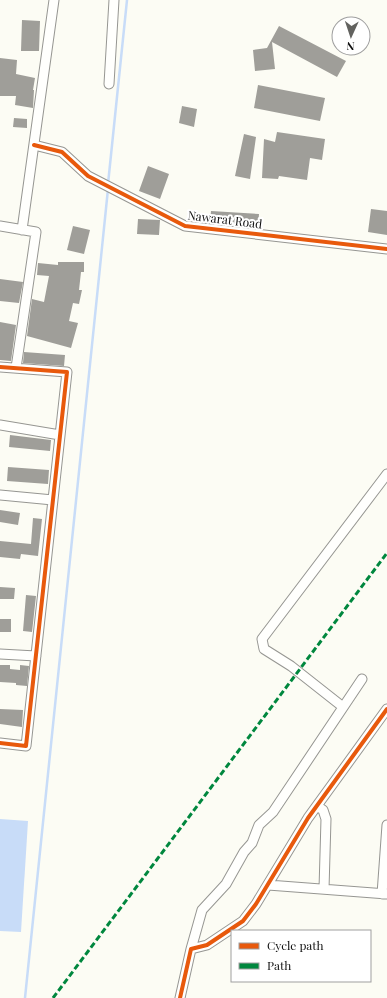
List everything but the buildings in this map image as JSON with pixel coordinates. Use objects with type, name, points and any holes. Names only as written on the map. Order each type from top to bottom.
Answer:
[{"type":"street","points":[[22,230],[54,0]]},
{"type":"street","points":[[109,84],[114,0]]},
{"type":"street","name":"Nawarat Road","points":[[34,145],[62,152],[88,176],[185,226],[387,249]]},
{"type":"street","points":[[0,226],[36,232],[16,368]]},
{"type":"street","points":[[0,367],[67,372],[26,746],[0,743]]},
{"type":"street","points":[[0,425],[60,436]]},
{"type":"street","points":[[343,707],[291,666],[264,649],[262,639],[387,474]]},
{"type":"street","points":[[0,495],[53,500]]},
{"type":"street","points":[[0,654],[36,656]]},
{"type":"street","points":[[180,998],[191,949],[202,910],[226,884],[244,852],[252,843],[259,825],[273,812],[362,679]]},
{"type":"street","points":[[191,949],[207,945],[243,921],[256,904],[290,846],[317,806],[387,709]]},
{"type":"street","points":[[317,806],[323,810],[326,819],[324,889]]},
{"type":"street","points":[[268,885],[384,894],[387,825]]},
{"type":"water","points":[[0,819],[28,821],[21,932],[0,931]]},
{"type":"waterway","points":[[108,184],[127,0]]},
{"type":"waterway","points":[[25,998],[108,189]]},
{"type":"marked path","points":[[53,998],[387,553]]},
{"type":"cycle path","points":[[34,145],[62,152],[88,176],[185,226],[387,249]]},
{"type":"cycle path","points":[[0,367],[67,372],[26,746],[0,743]]},
{"type":"cycle path","points":[[180,998],[191,949],[207,945],[243,921],[256,904],[308,818],[387,709]]}]
